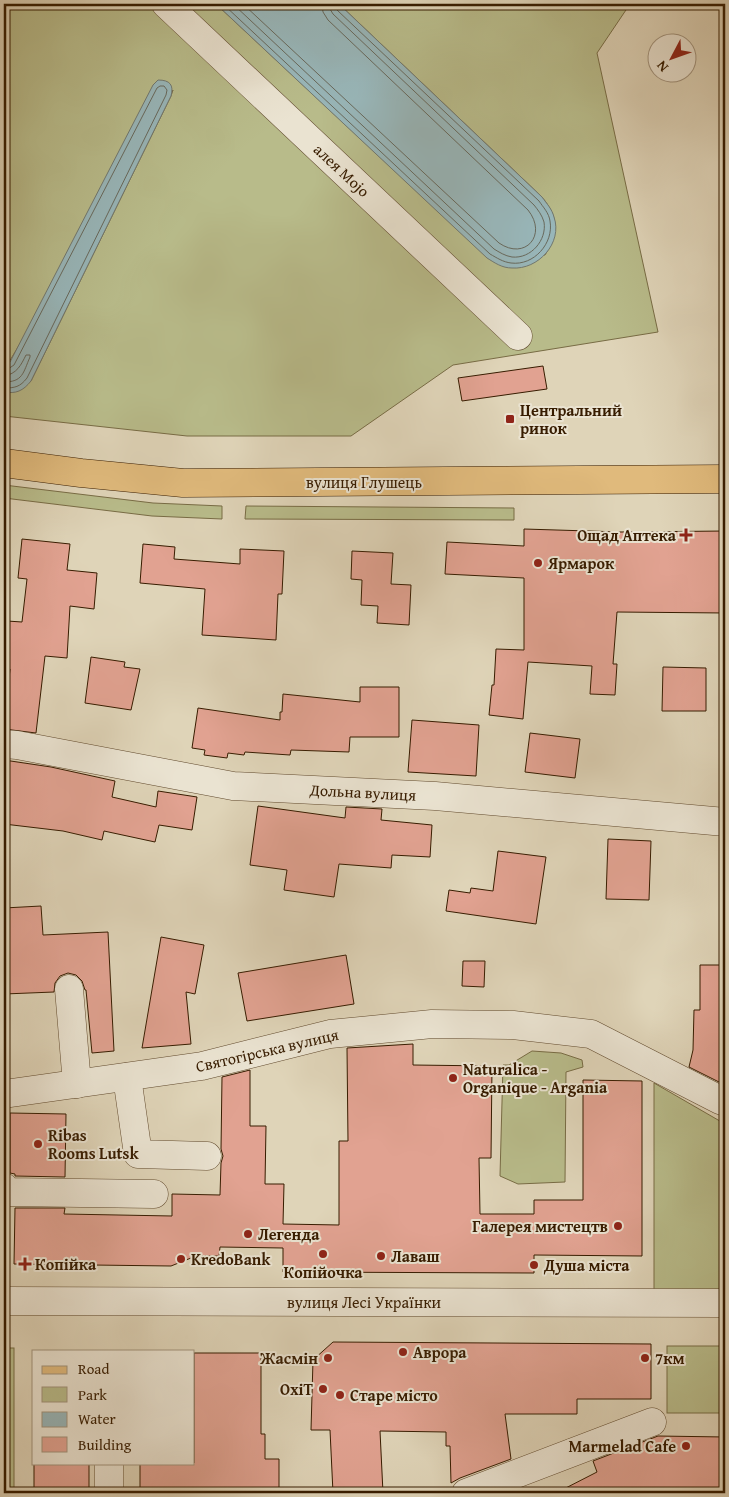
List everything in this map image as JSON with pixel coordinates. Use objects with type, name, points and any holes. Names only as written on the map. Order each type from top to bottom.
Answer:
[{"type":"main road","name":"вулиця Глушець","points":[[4,463],[183,483],[725,479]]},
{"type":"street","name":"алея Mojo","points":[[166,4],[518,336]]},
{"type":"street","name":"Дольна вулиця","points":[[4,744],[233,786],[435,796],[725,822]]},
{"type":"street","points":[[69,989],[77,1084]]},
{"type":"street","name":"Святогірська вулиця","points":[[4,1094],[202,1066],[330,1034],[432,1024],[513,1025],[591,1034],[725,1102]]},
{"type":"street","points":[[127,1077],[138,1154],[207,1156]]},
{"type":"street","points":[[4,1187],[7,1192],[154,1194]]},
{"type":"street","name":"вулиця Лесі Українки","points":[[4,1301],[725,1303]]},
{"type":"street","points":[[466,1493],[652,1422]]},
{"type":"street","points":[[109,1464],[109,1493]]},
{"type":"green space","points":[[4,4],[216,4],[487,257],[545,255],[555,233],[554,219],[548,205],[542,197],[339,4],[630,4],[597,53],[658,332],[453,365],[351,436],[187,436],[4,416],[4,392],[6,393],[31,381],[173,90],[9,362],[4,365]]},
{"type":"green space","points":[[4,485],[153,503],[222,506],[222,519],[152,516],[4,498]]},
{"type":"green space","points":[[246,506],[514,508],[514,520],[245,519]]},
{"type":"green space","points":[[532,1051],[561,1053],[582,1060],[583,1067],[566,1072],[565,1182],[518,1184],[500,1176],[503,1065],[509,1065]]},
{"type":"green space","points":[[654,1083],[725,1124],[725,1290],[654,1290]]},
{"type":"green space","points":[[667,1346],[725,1346],[725,1413],[667,1413]]},
{"type":"green space","points":[[4,1348],[14,1348],[14,1493],[4,1493]]},
{"type":"water","points":[[216,4],[339,4],[542,197],[554,217],[556,227],[552,245],[539,260],[531,265],[522,267],[505,267],[487,258]]},
{"type":"water","points":[[158,80],[166,81],[170,84],[172,89],[171,96],[31,381],[19,391],[12,393],[4,392],[4,365],[10,362],[153,85]]},
{"type":"building","points":[[543,366],[547,389],[462,401],[458,378]]},
{"type":"building","points":[[524,529],[621,532],[725,531],[725,613],[617,612],[613,664],[617,664],[615,695],[590,694],[592,666],[528,662],[523,719],[489,715],[492,685],[494,685],[496,649],[524,650],[524,578],[445,574],[447,542],[524,546]]},
{"type":"building","points":[[22,539],[70,544],[67,570],[97,573],[94,609],[70,606],[67,658],[45,656],[36,733],[4,729],[10,669],[5,668],[7,621],[22,622],[27,579],[18,578]]},
{"type":"building","points":[[143,544],[175,547],[174,559],[240,564],[240,549],[284,551],[282,594],[278,594],[276,640],[202,635],[205,589],[140,583]]},
{"type":"building","points":[[352,551],[393,553],[391,584],[411,585],[409,625],[377,623],[378,606],[361,605],[362,580],[351,579]]},
{"type":"building","points":[[91,657],[125,662],[124,667],[140,669],[131,710],[85,703]]},
{"type":"building","points":[[663,667],[706,668],[706,711],[662,711]]},
{"type":"building","points":[[360,687],[399,687],[399,737],[350,737],[349,752],[291,750],[290,755],[245,752],[244,755],[228,753],[227,758],[204,755],[205,750],[192,748],[198,708],[280,720],[283,694],[360,702]]},
{"type":"building","points":[[412,720],[479,725],[476,776],[408,772]]},
{"type":"building","points":[[530,733],[580,739],[575,778],[525,772]]},
{"type":"building","points":[[4,760],[51,767],[115,781],[112,797],[156,807],[158,791],[197,797],[192,830],[159,825],[155,842],[104,831],[102,840],[63,831],[4,824]]},
{"type":"building","points":[[258,806],[345,818],[346,807],[382,809],[381,820],[432,825],[430,857],[392,855],[391,868],[339,864],[334,897],[284,890],[287,870],[250,865]]},
{"type":"building","points":[[608,839],[651,841],[649,900],[606,899]]},
{"type":"building","points":[[498,851],[546,857],[536,924],[446,911],[449,890],[470,893],[471,888],[493,891]]},
{"type":"building","points":[[41,906],[43,935],[108,932],[114,1051],[92,1053],[86,990],[82,981],[76,975],[68,973],[60,976],[55,983],[54,992],[4,994],[4,908]]},
{"type":"building","points":[[161,937],[204,945],[195,994],[186,992],[191,1044],[142,1048]]},
{"type":"building","points":[[346,955],[354,1004],[247,1021],[238,973]]},
{"type":"building","points":[[463,961],[485,961],[484,987],[462,986]]},
{"type":"building","points":[[700,965],[725,965],[725,1085],[689,1067],[693,1050],[694,1010],[700,1010]]},
{"type":"building","points":[[413,1044],[413,1065],[492,1066],[491,1158],[479,1158],[480,1214],[534,1214],[534,1200],[583,1200],[583,1080],[642,1081],[642,1256],[534,1255],[534,1273],[283,1272],[283,1248],[220,1247],[219,1256],[196,1256],[171,1266],[14,1264],[15,1208],[65,1208],[64,1214],[172,1216],[172,1194],[220,1195],[223,1156],[221,1149],[222,1077],[250,1070],[250,1126],[266,1126],[265,1184],[284,1184],[283,1224],[339,1225],[339,1141],[348,1141],[347,1048]]},
{"type":"building","name":"Ribas Rooms Lutsk","points":[[10,1113],[66,1114],[65,1177],[15,1176],[15,1174],[10,1173]]},
{"type":"building","points":[[333,1342],[651,1344],[651,1399],[577,1399],[577,1414],[505,1414],[511,1459],[451,1483],[450,1446],[446,1446],[446,1432],[380,1431],[383,1493],[333,1493],[330,1430],[311,1430],[313,1360]]},
{"type":"building","points":[[195,1353],[261,1353],[261,1434],[265,1434],[265,1459],[279,1459],[279,1493],[140,1493],[140,1464],[195,1464]]},
{"type":"building","points":[[658,1436],[725,1437],[725,1493],[556,1493],[597,1472],[593,1461]]},
{"type":"building","points":[[34,1464],[89,1464],[89,1493],[34,1493]]},
{"type":"place","name":"Центральний ринок","points":[[510,419]]},
{"type":"place","name":"Ощад Аптека","points":[[686,535]]},
{"type":"place","name":"Ярмарок","points":[[538,563]]},
{"type":"place","name":"Naturalica - Organique - Argania","points":[[453,1078]]},
{"type":"place","name":"Ribas Rooms Lutsk","points":[[38,1144]]},
{"type":"place","name":"Галерея мистецтв","points":[[618,1226]]},
{"type":"place","name":"Легенда","points":[[248,1234]]},
{"type":"place","name":"Копійочка","points":[[323,1254]]},
{"type":"place","name":"Лаваш","points":[[381,1256]]},
{"type":"place","name":"KredoBank","points":[[181,1259]]},
{"type":"place","name":"Копійка","points":[[25,1264]]},
{"type":"place","name":"Душа міста","points":[[534,1265]]},
{"type":"place","name":"Аврора","points":[[403,1352]]},
{"type":"place","name":"Жасмін","points":[[328,1358]]},
{"type":"place","name":"7км","points":[[645,1358]]},
{"type":"place","name":"OxiT","points":[[323,1389]]},
{"type":"place","name":"Старе місто","points":[[340,1395]]},
{"type":"place","name":"Marmelad Cafe","points":[[686,1446]]}]
